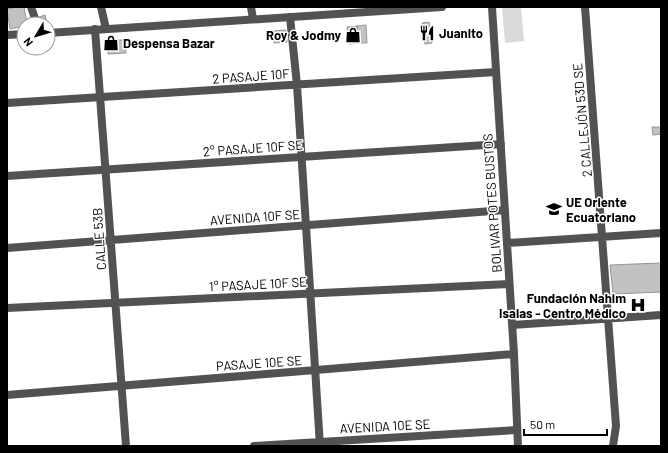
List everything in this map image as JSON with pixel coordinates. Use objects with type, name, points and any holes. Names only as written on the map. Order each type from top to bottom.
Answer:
[{"type":"street","points":[[101,7],[106,29]]},
{"type":"street","points":[[251,7],[253,19]]},
{"type":"street","points":[[56,31],[290,17],[398,8],[442,7]]},
{"type":"street","name":"BOLIVAR POTES BUSTOS","points":[[492,7],[514,354],[518,446]]},
{"type":"street","name":"2 CALLEJÓN 53D SE","points":[[585,7],[616,426],[613,446]]},
{"type":"street","points":[[290,17],[297,85],[320,444]]},
{"type":"street","name":"CALLE 53B","points":[[95,29],[126,446]]},
{"type":"street","name":"2 PASAJE 10F","points":[[7,103],[496,72]]},
{"type":"street","name":"2° PASAJE 10F SE","points":[[7,176],[501,144]]},
{"type":"street","name":"AVENIDA 10F SE","points":[[7,248],[505,210]]},
{"type":"street","points":[[507,243],[661,233]]},
{"type":"street","name":"1° PASAJE 10F SE","points":[[7,308],[509,284]]},
{"type":"street","points":[[512,325],[661,315]]},
{"type":"street","name":"PASAJE 10E SE","points":[[7,394],[514,354]]},
{"type":"street","name":"AVENIDA 10E SE","points":[[254,446],[320,444],[517,430]]},
{"type":"shaded area","points":[[502,7],[521,7],[524,41],[505,43]]},
{"type":"building","points":[[24,7],[26,16],[16,16],[16,28],[10,29],[7,9]]},
{"type":"building","name":"Juanito","points":[[429,22],[432,43],[425,44],[422,23]]},
{"type":"building","points":[[366,25],[367,43],[359,43],[357,26]]},
{"type":"building","name":"Roy & Jodmy","points":[[357,26],[359,43],[349,44],[347,27]]},
{"type":"building","points":[[286,30],[287,42],[274,43],[273,31]]},
{"type":"building","points":[[107,40],[125,40],[126,53],[108,54]]},
{"type":"building","points":[[652,127],[661,127],[661,134],[653,135]]},
{"type":"building","points":[[661,263],[661,292],[613,294],[610,265]]},
{"type":"place","name":"Juanito","points":[[427,33]]},
{"type":"place","name":"Roy & Jodmy","points":[[353,35]]},
{"type":"place","name":"Despensa Bazar","points":[[111,43]]},
{"type":"place","name":"UE Oriente Ecuatoriano","points":[[554,209]]},
{"type":"place","name":"Fundación Nahim Isaias - Centro Médico","points":[[638,305]]}]
